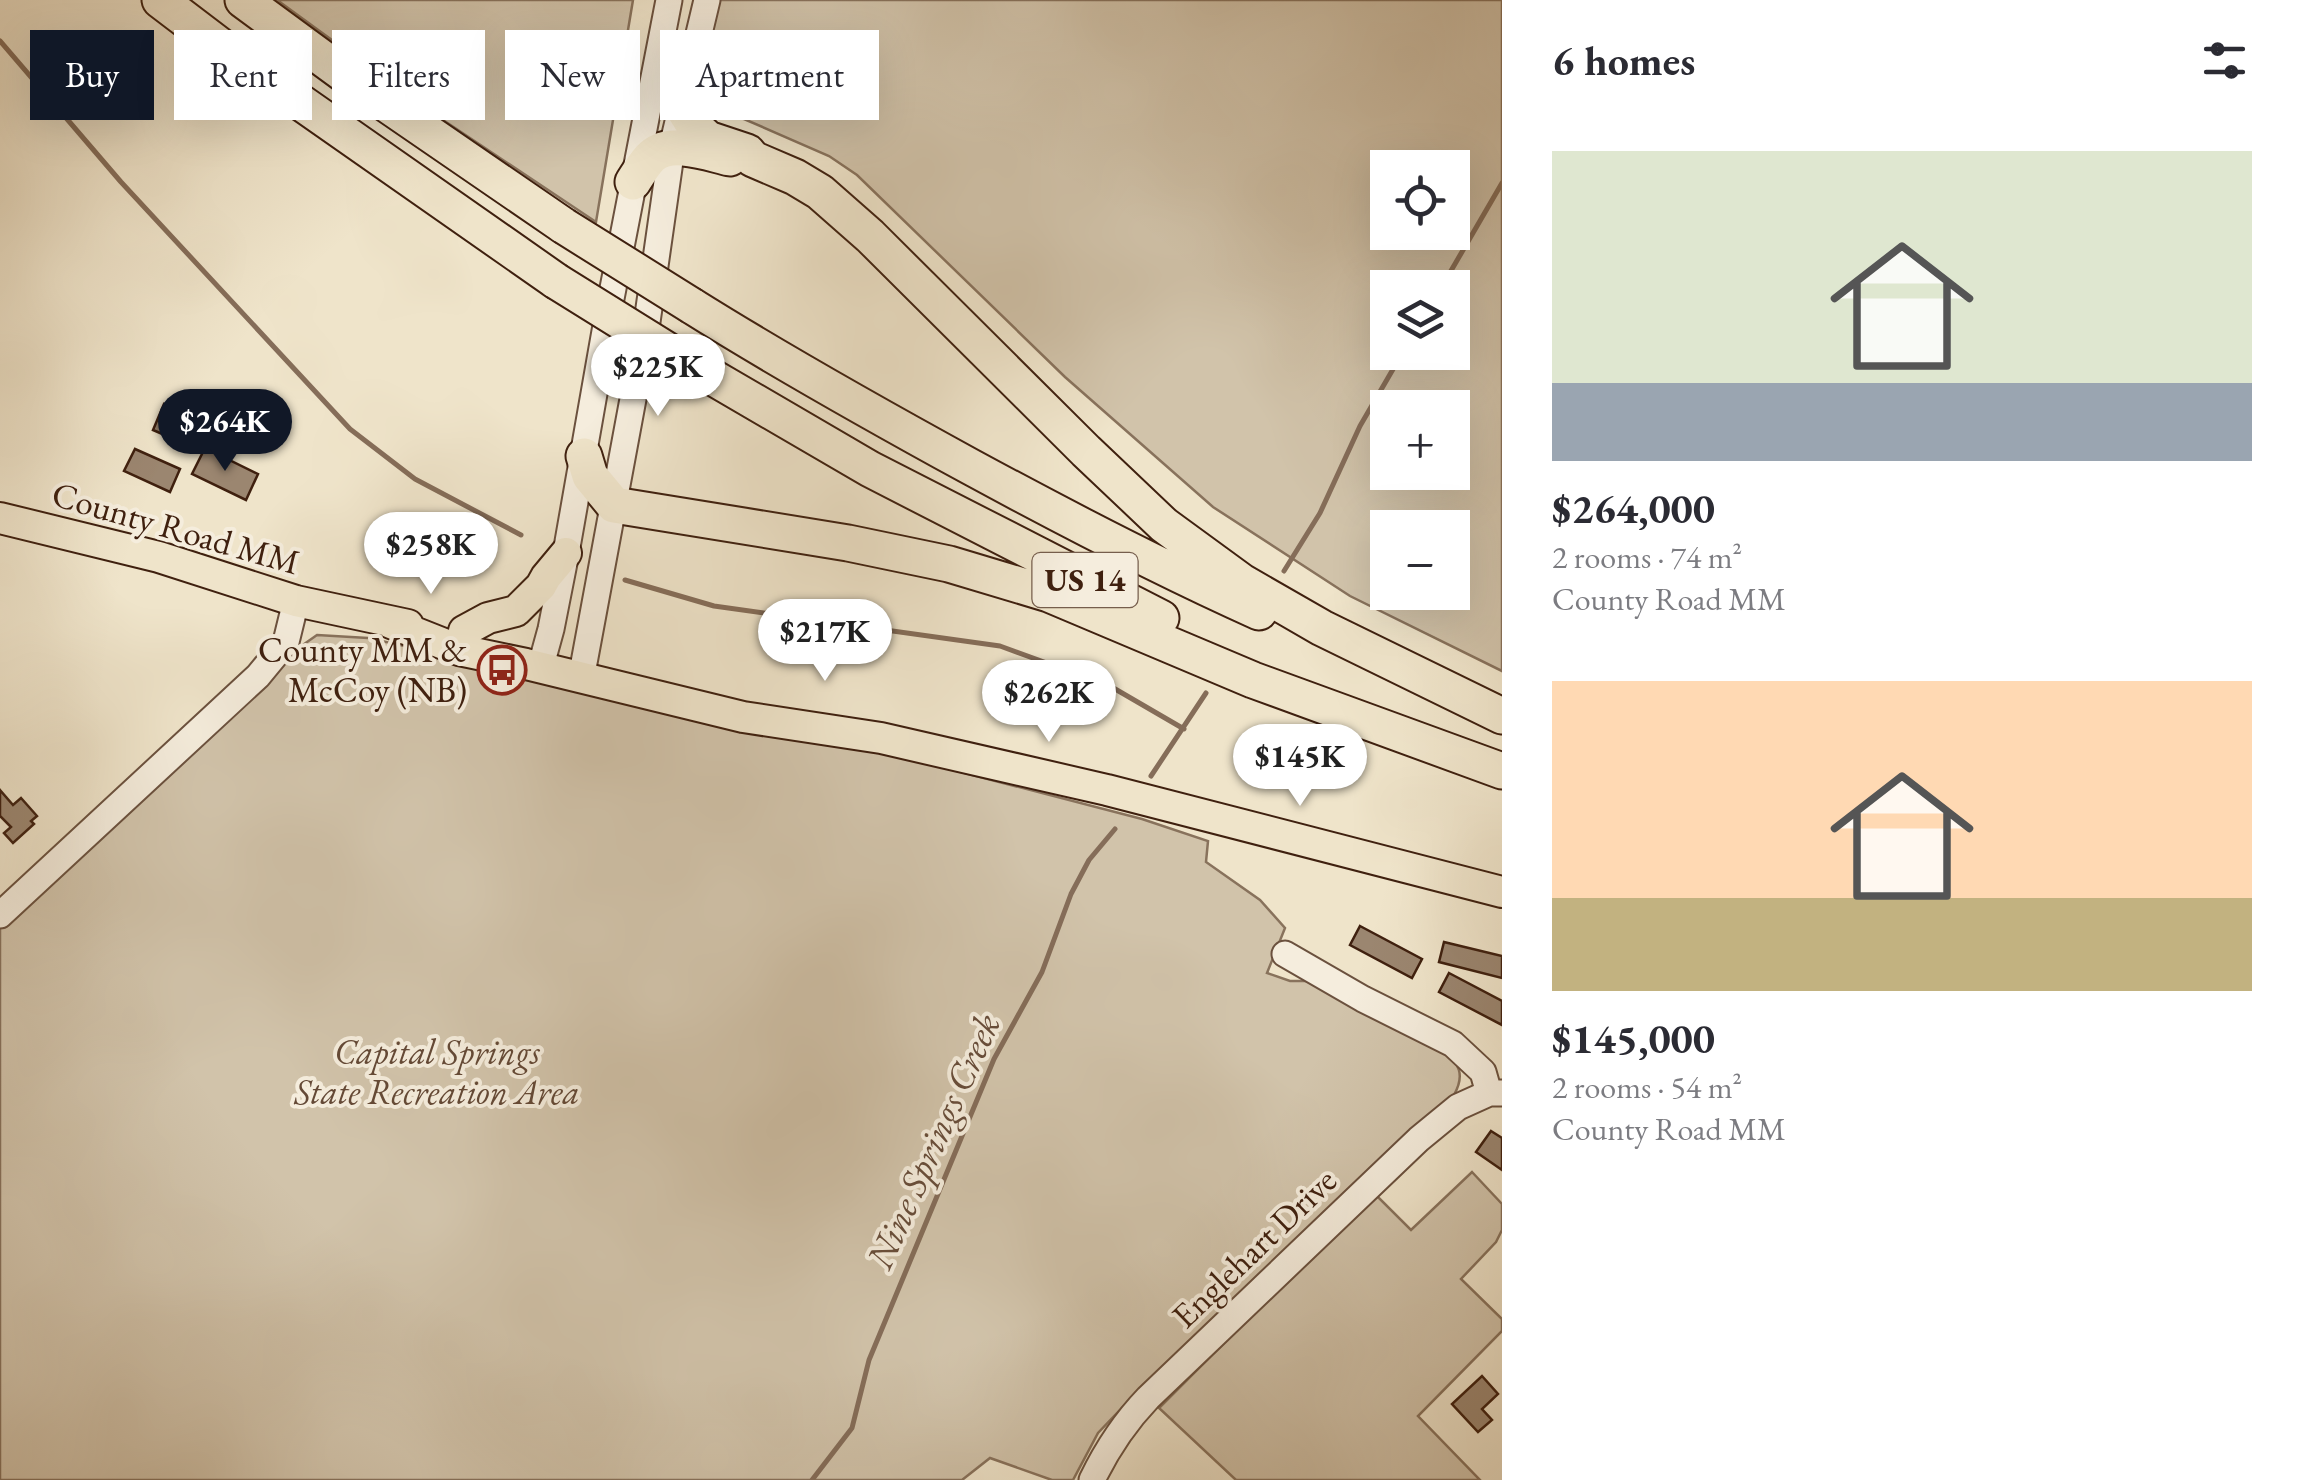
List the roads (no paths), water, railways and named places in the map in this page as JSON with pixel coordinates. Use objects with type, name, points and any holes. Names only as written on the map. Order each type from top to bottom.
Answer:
[{"type":"highway","name":"US 14","points":[[160,0],[556,281],[870,470],[1165,620],[1354,708],[1502,770]]},
{"type":"highway","name":"US 14","points":[[243,0],[564,226],[853,402],[1206,588],[1502,718]]},
{"type":"highway","points":[[691,120],[708,139],[747,152],[753,159],[795,176],[820,192],[870,236],[1164,525],[1242,582],[1322,628],[1502,718]]},
{"type":"highway","points":[[633,182],[650,157],[672,147],[753,159]]},
{"type":"highway","points":[[584,456],[590,476],[614,504],[950,564],[1049,594],[1253,680],[1502,770]]},
{"type":"main road","name":"County Road MM","points":[[0,518],[158,558],[296,601],[391,623],[464,632],[584,670],[824,714],[880,738],[1107,790],[1502,892]]},
{"type":"main road","points":[[464,632],[488,618],[516,611],[542,586],[566,554]]},
{"type":"main road","name":"County Road MM","points":[[391,623],[459,650],[526,664],[543,659]]},
{"type":"street","points":[[543,659],[669,0]]},
{"type":"street","points":[[700,30],[707,0]]},
{"type":"street","points":[[584,670],[680,120]]},
{"type":"street","points":[[0,915],[258,676],[286,642],[296,601]]},
{"type":"street","points":[[1285,954],[1362,999],[1453,1044],[1483,1072],[1496,1093]]},
{"type":"street","name":"Englehart Drive","points":[[1092,1480],[1108,1447],[1148,1398],[1444,1116],[1472,1100],[1496,1093]]},
{"type":"waterway","points":[[0,41],[121,182],[350,429],[415,479],[521,535]]},
{"type":"waterway","name":"Nine Springs Creek","points":[[1451,270],[1502,183]]},
{"type":"waterway","name":"Nine Springs Creek","points":[[1284,571],[1320,513],[1360,426],[1393,370]]},
{"type":"waterway","points":[[625,580],[714,606],[1000,646],[1110,686],[1184,729]]},
{"type":"waterway","points":[[1151,776],[1206,693]]},
{"type":"waterway","name":"Nine Springs Creek","points":[[812,1480],[852,1428],[869,1360],[994,1059],[1042,972],[1071,894],[1089,860],[1115,829]]},
{"type":"place","name":"County MM & McCoy (NB)","points":[[502,670]]},
{"type":"park label","name":"Capital Springs State Recreation Area","points":[[437,1072]]}]
